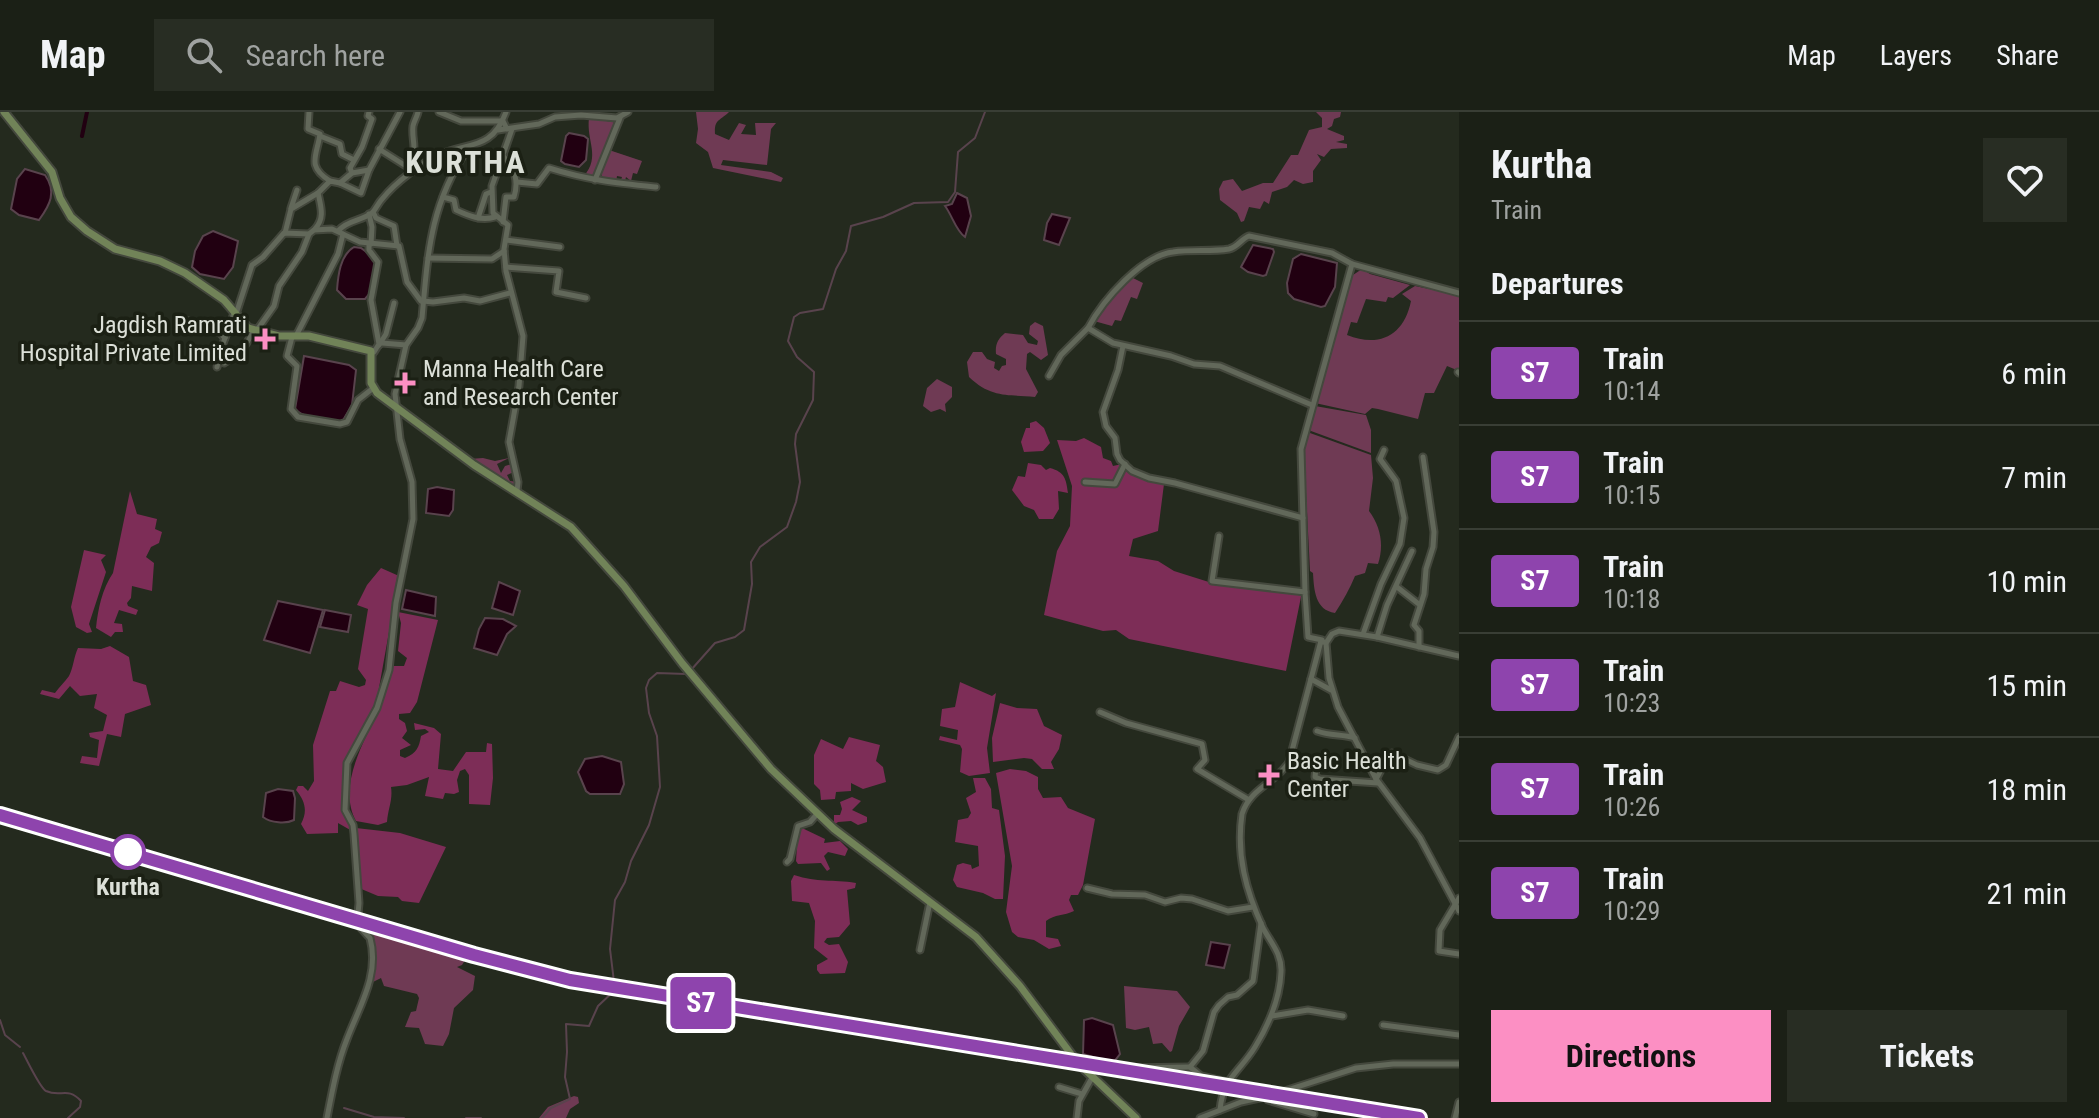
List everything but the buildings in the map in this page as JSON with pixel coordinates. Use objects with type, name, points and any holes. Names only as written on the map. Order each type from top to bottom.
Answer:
[{"type":"main road","points":[[4,112],[52,172],[60,198],[71,217],[87,231],[115,249],[160,261],[185,273],[224,300],[243,324],[255,331],[293,337],[309,336],[371,351],[372,389],[474,465],[571,527],[635,599],[682,663],[762,758],[818,813],[976,937],[1020,986],[1075,1058],[1136,1118]]},
{"type":"street","points":[[309,112],[308,129],[340,144],[342,154],[354,160]]},
{"type":"street","points":[[352,173],[350,168],[372,119],[369,112]]},
{"type":"street","points":[[320,136],[314,163],[321,175],[361,193],[379,149],[400,112]]},
{"type":"street","points":[[379,149],[406,166],[416,148],[413,132],[418,112]]},
{"type":"street","points":[[439,112],[461,121],[503,121],[510,129]]},
{"type":"street","points":[[372,389],[358,400],[347,422],[340,424],[298,417],[291,409],[297,366],[287,356],[293,337],[338,254],[341,232],[345,224],[371,213],[382,198],[415,169],[435,157],[486,140],[498,130],[506,112]]},
{"type":"street","points":[[595,180],[620,118],[628,112]]},
{"type":"street","points":[[498,130],[539,124],[555,117],[620,118]]},
{"type":"street","points":[[510,129],[491,192],[491,209],[495,217],[508,227],[506,267],[523,336],[519,386],[509,442],[518,482],[517,491]]},
{"type":"street","points":[[327,1118],[346,1041],[365,999],[371,965],[372,942],[357,924],[359,903],[354,834],[345,803],[347,763],[377,708],[389,670],[396,603],[413,519],[412,482],[395,407],[396,387],[406,345],[418,328],[430,237],[454,168],[468,148]]},
{"type":"street","points":[[503,222],[506,197],[514,197],[517,182],[514,171],[504,157]]},
{"type":"street","points":[[517,182],[537,184],[549,168],[627,186],[656,187]]},
{"type":"street","points":[[340,183],[352,173],[369,170]]},
{"type":"street","points":[[291,209],[318,193],[330,181]]},
{"type":"street","points":[[217,367],[252,265],[284,233],[297,190]]},
{"type":"street","points":[[478,218],[486,194],[491,192]]},
{"type":"street","points":[[224,363],[246,347],[274,306],[279,286],[322,221],[318,193]]},
{"type":"street","points":[[443,197],[454,200],[456,210],[478,218],[495,217]]},
{"type":"street","points":[[371,213],[369,250],[378,259],[371,300],[380,344]]},
{"type":"street","points":[[371,213],[394,226],[407,282],[423,303]]},
{"type":"street","points":[[284,233],[341,232],[370,244],[397,246]]},
{"type":"street","points":[[1049,376],[1061,355],[1088,328],[1117,289],[1148,260],[1162,254],[1231,249],[1249,236],[1332,253],[1352,264],[1459,293]]},
{"type":"street","points":[[506,240],[560,247]]},
{"type":"street","points":[[428,258],[492,259],[505,250]]},
{"type":"street","points":[[1324,642],[1308,637],[1301,449],[1352,264]]},
{"type":"street","points":[[506,267],[559,271],[556,292],[586,298]]},
{"type":"street","points":[[423,303],[464,298],[480,301],[510,293]]},
{"type":"street","points":[[371,351],[374,352],[380,344],[394,303]]},
{"type":"street","points":[[183,319],[220,333],[225,338]]},
{"type":"street","points":[[1088,328],[1107,341],[1123,346],[1194,364],[1220,366],[1312,405]]},
{"type":"street","points":[[380,344],[406,345]]},
{"type":"street","points":[[1123,346],[1103,412],[1106,426],[1115,438],[1117,457],[1132,471],[1149,478],[1303,518]]},
{"type":"street","points":[[1363,634],[1400,544],[1404,518],[1396,481],[1380,459],[1384,450]]},
{"type":"street","points":[[1419,647],[1419,631],[1414,625],[1426,569],[1433,552],[1434,532],[1423,457]]},
{"type":"street","points":[[1085,482],[1115,484],[1125,464]]},
{"type":"street","points":[[1219,536],[1212,581],[1305,592]]},
{"type":"street","points":[[1377,637],[1387,605],[1412,551]]},
{"type":"street","points":[[1397,587],[1420,605]]},
{"type":"street","points":[[1218,1113],[1227,1082],[1255,1048],[1272,1016],[1278,995],[1281,960],[1253,907],[1244,880],[1241,820],[1257,789],[1283,771],[1289,762],[1319,645],[1339,631],[1459,656]]},
{"type":"street","points":[[1324,642],[1332,693]]},
{"type":"street","points":[[1311,679],[1330,688],[1377,781],[1420,838],[1458,908]]},
{"type":"street","points":[[1100,712],[1126,723],[1202,744],[1205,760],[1198,770],[1249,800]]},
{"type":"street","points":[[1317,731],[1356,739]]},
{"type":"street","points":[[1377,781],[1392,753],[1417,765],[1438,770],[1447,763],[1459,737]]},
{"type":"street","points":[[1304,766],[1316,767],[1315,777],[1320,779],[1377,781]]},
{"type":"street","points":[[787,862],[798,826],[810,822],[818,813]]},
{"type":"street","points":[[1087,888],[1112,894],[1145,895],[1165,902],[1192,899],[1228,911],[1253,907]]},
{"type":"street","points":[[1459,898],[1458,908],[1445,918],[1440,930],[1439,951],[1459,954]]},
{"type":"street","points":[[920,950],[930,902]]},
{"type":"street","points":[[1190,1067],[1203,1051],[1214,1012],[1219,1005],[1253,981],[1261,923]]},
{"type":"street","points":[[1272,1016],[1308,1010],[1343,1016]]},
{"type":"street","points":[[1383,1025],[1459,1035]]},
{"type":"street","points":[[1075,1058],[1127,1068],[1190,1067],[1201,1076],[1227,1082]]},
{"type":"street","points":[[1200,1118],[1369,1066],[1459,1064]]},
{"type":"street","points":[[1077,1118],[1082,1094],[1093,1076]]},
{"type":"street","points":[[1059,1087],[1082,1094]]},
{"type":"street","points":[[1269,1096],[1268,1100],[1314,1114]]},
{"type":"street","points":[[1455,1118],[1459,1102]]},
{"type":"shaded area","points":[[696,112],[729,112],[718,121],[715,134],[729,140],[739,123],[746,125],[741,134],[756,135],[755,123],[776,123],[771,129],[767,165],[723,160],[721,165],[771,172],[783,178],[781,182],[713,168],[708,152],[696,143]]},
{"type":"shaded area","points":[[1316,112],[1341,112],[1340,117],[1334,119],[1327,129],[1344,136],[1344,140],[1336,142],[1347,144],[1347,148],[1331,149],[1324,157],[1317,154],[1321,160],[1313,171],[1313,182],[1303,184],[1294,180],[1287,187],[1272,192],[1269,204],[1264,201],[1260,209],[1249,207],[1241,222],[1237,213],[1220,200],[1219,189],[1223,181],[1233,179],[1242,191],[1263,183],[1273,183],[1291,155],[1298,155],[1309,130],[1322,127],[1322,118]]},
{"type":"shaded area","points":[[589,118],[618,123],[590,178],[584,176],[592,162]]},
{"type":"shaded area","points":[[569,133],[588,139],[586,160],[579,167],[561,161]]},
{"type":"shaded area","points":[[609,150],[642,161],[631,181],[626,177],[625,181],[621,180],[622,177],[617,176],[616,182],[601,180],[602,174],[598,173]]},
{"type":"shaded area","points":[[25,169],[45,175],[51,187],[49,204],[39,220],[19,215],[11,209],[17,179]]},
{"type":"shaded area","points":[[957,193],[967,198],[971,216],[965,237],[945,206],[952,204]]},
{"type":"shaded area","points":[[1052,214],[1070,218],[1059,245],[1044,240]]},
{"type":"shaded area","points":[[213,231],[238,241],[233,267],[224,279],[200,274],[192,267],[195,251],[203,236]]},
{"type":"shaded area","points":[[1253,245],[1273,249],[1266,275],[1248,272],[1241,267]]},
{"type":"shaded area","points":[[354,247],[361,248],[376,259],[371,292],[365,299],[346,299],[337,290],[343,260]]},
{"type":"shaded area","points":[[1301,254],[1337,263],[1335,287],[1325,306],[1294,299],[1288,293],[1287,283],[1293,259]]},
{"type":"shaded area","points":[[1362,269],[1410,285],[1393,298],[1388,297],[1386,302],[1366,299],[1357,323],[1351,322],[1347,335],[1359,339],[1379,339],[1396,331],[1408,313],[1411,301],[1402,294],[1415,286],[1459,295],[1459,371],[1447,366],[1434,393],[1425,393],[1418,419],[1372,408],[1365,414],[1315,403],[1350,277]]},
{"type":"shaded area","points":[[1133,278],[1143,283],[1137,299],[1131,297],[1121,321],[1115,320],[1112,326],[1094,321],[1116,293]]},
{"type":"shaded area","points":[[1035,322],[1043,326],[1048,355],[1041,360],[1030,352],[1027,354],[1026,369],[1038,392],[1035,397],[993,392],[969,377],[967,362],[973,352],[982,352],[987,359],[995,362],[994,368],[999,371],[1006,365],[1006,359],[996,354],[1000,337],[1005,333],[1023,335],[1028,343],[1037,345],[1038,341],[1029,334],[1030,326]]},
{"type":"shaded area","points":[[304,356],[349,365],[356,370],[352,405],[342,422],[310,417],[295,409]]},
{"type":"shaded area","points":[[937,379],[952,387],[952,397],[945,404],[946,412],[940,409],[931,412],[923,406],[927,388]]},
{"type":"shaded area","points":[[1315,406],[1366,415],[1371,430],[1371,453],[1311,431],[1309,428]]},
{"type":"shaded area","points":[[1036,421],[1044,428],[1050,443],[1043,451],[1024,452],[1021,442],[1026,428]]},
{"type":"shaded area","points":[[1307,434],[1371,455],[1373,478],[1369,511],[1379,530],[1380,557],[1378,564],[1368,563],[1365,573],[1355,576],[1335,613],[1320,604],[1310,571],[1304,453]]},
{"type":"shaded area","points":[[1084,438],[1101,447],[1103,458],[1111,461],[1113,466],[1122,464],[1141,479],[1164,484],[1158,531],[1133,539],[1129,556],[1158,561],[1174,571],[1212,583],[1302,592],[1286,671],[1129,639],[1116,630],[1103,631],[1044,615],[1057,551],[1070,526],[1072,486],[1057,440],[1076,441]]},
{"type":"shaded area","points":[[509,458],[497,464],[501,473],[505,466],[512,464],[514,472],[507,475],[510,481],[518,482],[515,488],[469,459],[495,461]]},
{"type":"shaded area","points":[[1028,463],[1055,470],[1065,480],[1068,493],[1058,491],[1059,509],[1053,519],[1039,519],[1034,510],[1024,506],[1012,490],[1018,476],[1025,477]]},
{"type":"shaded area","points":[[428,489],[454,490],[453,510],[449,516],[426,513]]},
{"type":"shaded area","points":[[130,491],[137,514],[157,519],[155,529],[162,532],[159,543],[151,547],[146,557],[154,563],[152,591],[132,586],[131,598],[127,603],[138,610],[136,615],[119,610],[114,623],[122,624],[123,632],[115,632],[111,637],[96,628],[103,592],[113,573]]},
{"type":"shaded area","points":[[84,550],[106,555],[101,560],[106,572],[89,624],[92,632],[87,633],[76,627],[71,607]]},
{"type":"shaded area","points":[[381,568],[399,576],[377,699],[345,763],[342,809],[352,831],[338,823],[338,833],[307,834],[301,824],[304,815],[302,798],[296,790],[298,786],[303,786],[308,791],[314,781],[313,745],[330,691],[336,691],[340,681],[359,687],[365,685],[366,680],[358,669],[368,609],[357,605],[367,585]]},
{"type":"shaded area","points":[[499,582],[520,591],[513,615],[492,608]]},
{"type":"shaded area","points":[[406,590],[436,597],[435,616],[402,609]]},
{"type":"shaded area","points":[[278,601],[323,610],[310,653],[264,640]]},
{"type":"shaded area","points":[[325,610],[351,615],[348,632],[320,627]]},
{"type":"shaded area","points":[[398,612],[438,620],[417,702],[410,713],[399,714],[407,731],[402,738],[411,745],[400,750],[400,756],[405,758],[412,754],[421,736],[429,732],[425,729],[415,730],[414,723],[434,728],[441,734],[438,769],[453,771],[466,752],[486,752],[487,743],[492,744],[493,778],[490,805],[469,804],[469,775],[465,769],[460,771],[457,780],[459,792],[445,793],[443,799],[425,796],[429,777],[391,787],[387,822],[378,825],[356,821],[349,793],[355,764],[381,704],[393,666],[404,666],[407,658],[398,651],[401,623]]},
{"type":"shaded area","points":[[485,618],[503,619],[516,626],[507,634],[497,655],[474,648]]},
{"type":"shaded area","points":[[110,646],[129,657],[133,681],[146,685],[151,705],[125,714],[121,737],[107,734],[99,766],[80,763],[82,756],[97,758],[99,740],[90,737],[89,733],[103,731],[107,715],[94,708],[97,694],[80,696],[70,686],[59,699],[40,694],[42,690],[55,693],[66,680],[78,648],[101,649]]},
{"type":"shaded area","points":[[960,682],[992,696],[996,693],[987,748],[990,773],[969,776],[960,772],[960,745],[939,740],[940,736],[957,740],[958,730],[940,726],[942,709],[955,707]]},
{"type":"shaded area","points":[[1000,703],[1037,709],[1044,726],[1062,735],[1059,749],[1051,762],[1054,769],[1042,769],[1032,759],[1024,758],[993,762],[992,738]]},
{"type":"shaded area","points":[[849,737],[880,745],[876,761],[883,767],[886,782],[863,789],[851,783],[851,791],[836,792],[835,799],[821,800],[820,790],[814,784],[814,755],[821,739],[843,749]]},
{"type":"shaded area","points":[[602,756],[621,762],[624,784],[620,794],[590,794],[586,791],[578,772],[585,759]]},
{"type":"shaded area","points":[[1010,769],[1026,771],[1038,777],[1038,789],[1043,798],[1061,797],[1068,808],[1095,819],[1083,885],[1078,895],[1071,895],[1069,900],[1074,911],[1046,921],[1046,937],[1058,939],[1061,946],[1049,949],[1034,940],[1018,937],[1012,932],[1006,912],[1012,866],[996,773]]},
{"type":"shaded area","points":[[973,778],[985,778],[991,789],[992,808],[999,810],[1005,856],[1003,899],[957,887],[953,880],[957,865],[971,865],[972,869],[979,866],[978,846],[955,842],[958,820],[968,818],[971,813],[966,798],[976,792]]},
{"type":"shaded area","points":[[278,789],[293,791],[294,820],[278,822],[263,817],[266,793]]},
{"type":"shaded area","points":[[852,797],[861,801],[852,810],[867,817],[867,822],[858,825],[851,821],[838,822],[834,825],[834,815],[840,815],[842,809],[840,802]]},
{"type":"shaded area","points":[[356,828],[400,833],[446,847],[419,903],[378,896],[359,888]]},
{"type":"shaded area","points":[[798,829],[825,839],[824,843],[840,841],[848,849],[845,856],[828,852],[824,856],[830,869],[827,871],[821,863],[798,864]]},
{"type":"shaded area","points":[[794,875],[856,883],[855,888],[847,890],[850,924],[839,937],[827,938],[824,942],[839,944],[848,962],[845,973],[820,974],[817,970],[817,965],[828,959],[814,948],[815,921],[809,903],[792,901],[791,881]]},
{"type":"shaded area","points":[[363,927],[408,937],[467,957],[457,967],[475,976],[473,990],[454,1008],[449,1034],[443,1046],[425,1044],[419,1028],[405,1027],[411,1012],[416,1011],[417,994],[384,986],[381,978],[371,983],[373,946]]},
{"type":"shaded area","points":[[1211,942],[1230,945],[1224,968],[1206,965]]},
{"type":"shaded area","points":[[1124,986],[1177,991],[1190,1007],[1179,1026],[1172,1051],[1162,1043],[1153,1044],[1149,1027],[1126,1028]]},
{"type":"shaded area","points":[[1092,1018],[1113,1025],[1120,1054],[1113,1063],[1083,1054],[1084,1020]]},
{"type":"shaded area","points":[[578,1097],[579,1103],[570,1109],[566,1118],[539,1118],[548,1107]]},
{"type":"waterway","points":[[82,136],[87,112]]},
{"type":"waterway","points":[[691,670],[715,643],[735,637],[744,630],[752,584],[751,562],[760,547],[787,527],[796,502],[800,482],[796,434],[813,400],[814,372],[797,357],[788,341],[794,317],[823,309],[836,269],[846,251],[851,226],[883,217],[914,203],[948,202],[955,192],[958,152],[975,138],[985,112]]},
{"type":"waterway","points":[[542,1118],[551,1108],[570,1099],[565,1077],[566,1024],[589,1026],[598,1006],[615,990],[610,949],[615,900],[649,825],[660,787],[657,736],[649,713],[646,688],[657,673],[686,674]]},
{"type":"waterway","points":[[0,1020],[5,1035],[20,1047]]},
{"type":"waterway","points":[[23,1053],[43,1089],[72,1094],[81,1101],[80,1107],[68,1118]]},
{"type":"waterway","points":[[344,1108],[374,1117],[404,1118]]},
{"type":"waterway","points":[[466,1118],[481,1118]]},
{"type":"railway","points":[[0,815],[474,955],[570,980],[1418,1118]]},
{"type":"train","name":"S7","points":[[0,815],[474,955],[570,980],[1419,1118]]},
{"type":"place","name":"Jagdish Ramrati Hospital Private Limited","points":[[265,339]]},
{"type":"place","name":"Manna Health Care and Research Center","points":[[405,383]]},
{"type":"place","name":"Basic Health Center","points":[[1269,775]]},
{"type":"place","name":"Kurtha","points":[[128,852]]},
{"type":"district","name":"KURTHA","points":[[466,162]]}]
